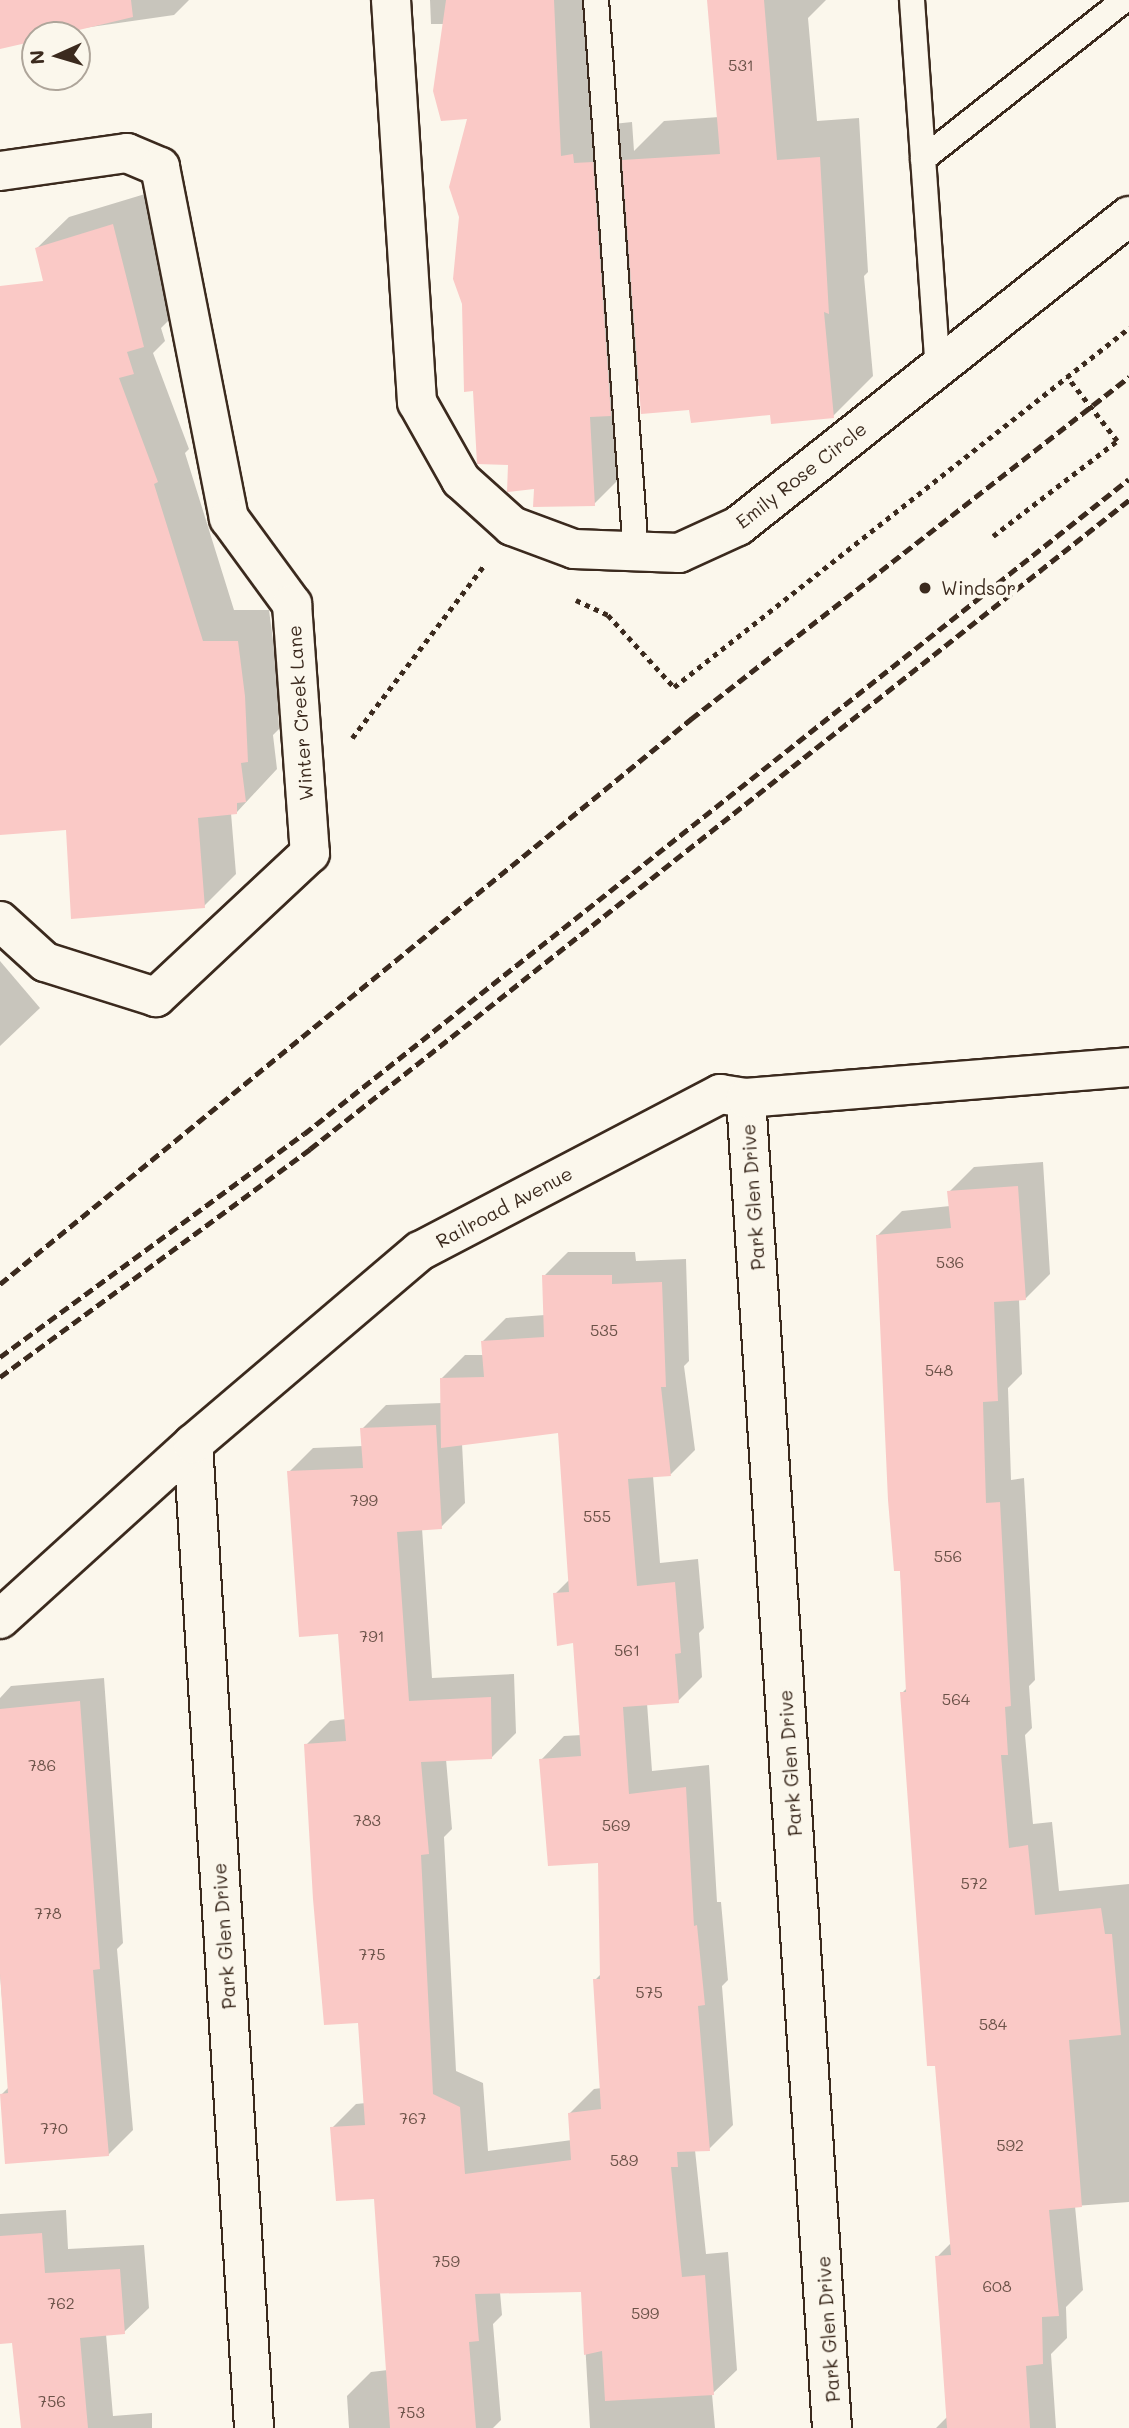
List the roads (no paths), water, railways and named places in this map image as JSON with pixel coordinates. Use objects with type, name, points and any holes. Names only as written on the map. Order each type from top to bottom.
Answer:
[{"type":"street","name":"Emily Rose Circle","points":[[391,0],[417,402],[461,480],[512,526],[574,549],[636,554],[679,553],[738,526],[1129,216]]},
{"type":"street","name":"Winter Creek Lane","points":[[0,171],[127,153],[160,167],[229,518],[292,604],[310,853],[156,997],[45,962],[0,921]]},
{"type":"street","name":"Railroad Avenue","points":[[0,1619],[193,1444],[419,1251],[720,1094],[746,1098],[1129,1067]]},
{"type":"street","name":"Park Glen Drive","points":[[746,1098],[832,2428]]},
{"type":"street","name":"Park Glen Drive","points":[[193,1444],[254,2428]]},
{"type":"lane","points":[[596,0],[636,554]]},
{"type":"lane","points":[[912,0],[938,368]]},
{"type":"lane","points":[[923,159],[1124,0]]},
{"type":"railway","points":[[0,1284],[691,719],[1129,377]]},
{"type":"railway","points":[[0,1357],[304,1134],[1129,479]]},
{"type":"railway","points":[[0,1377],[310,1149],[1129,500]]},
{"type":"place","name":"Windsor","points":[[925,588]]}]
